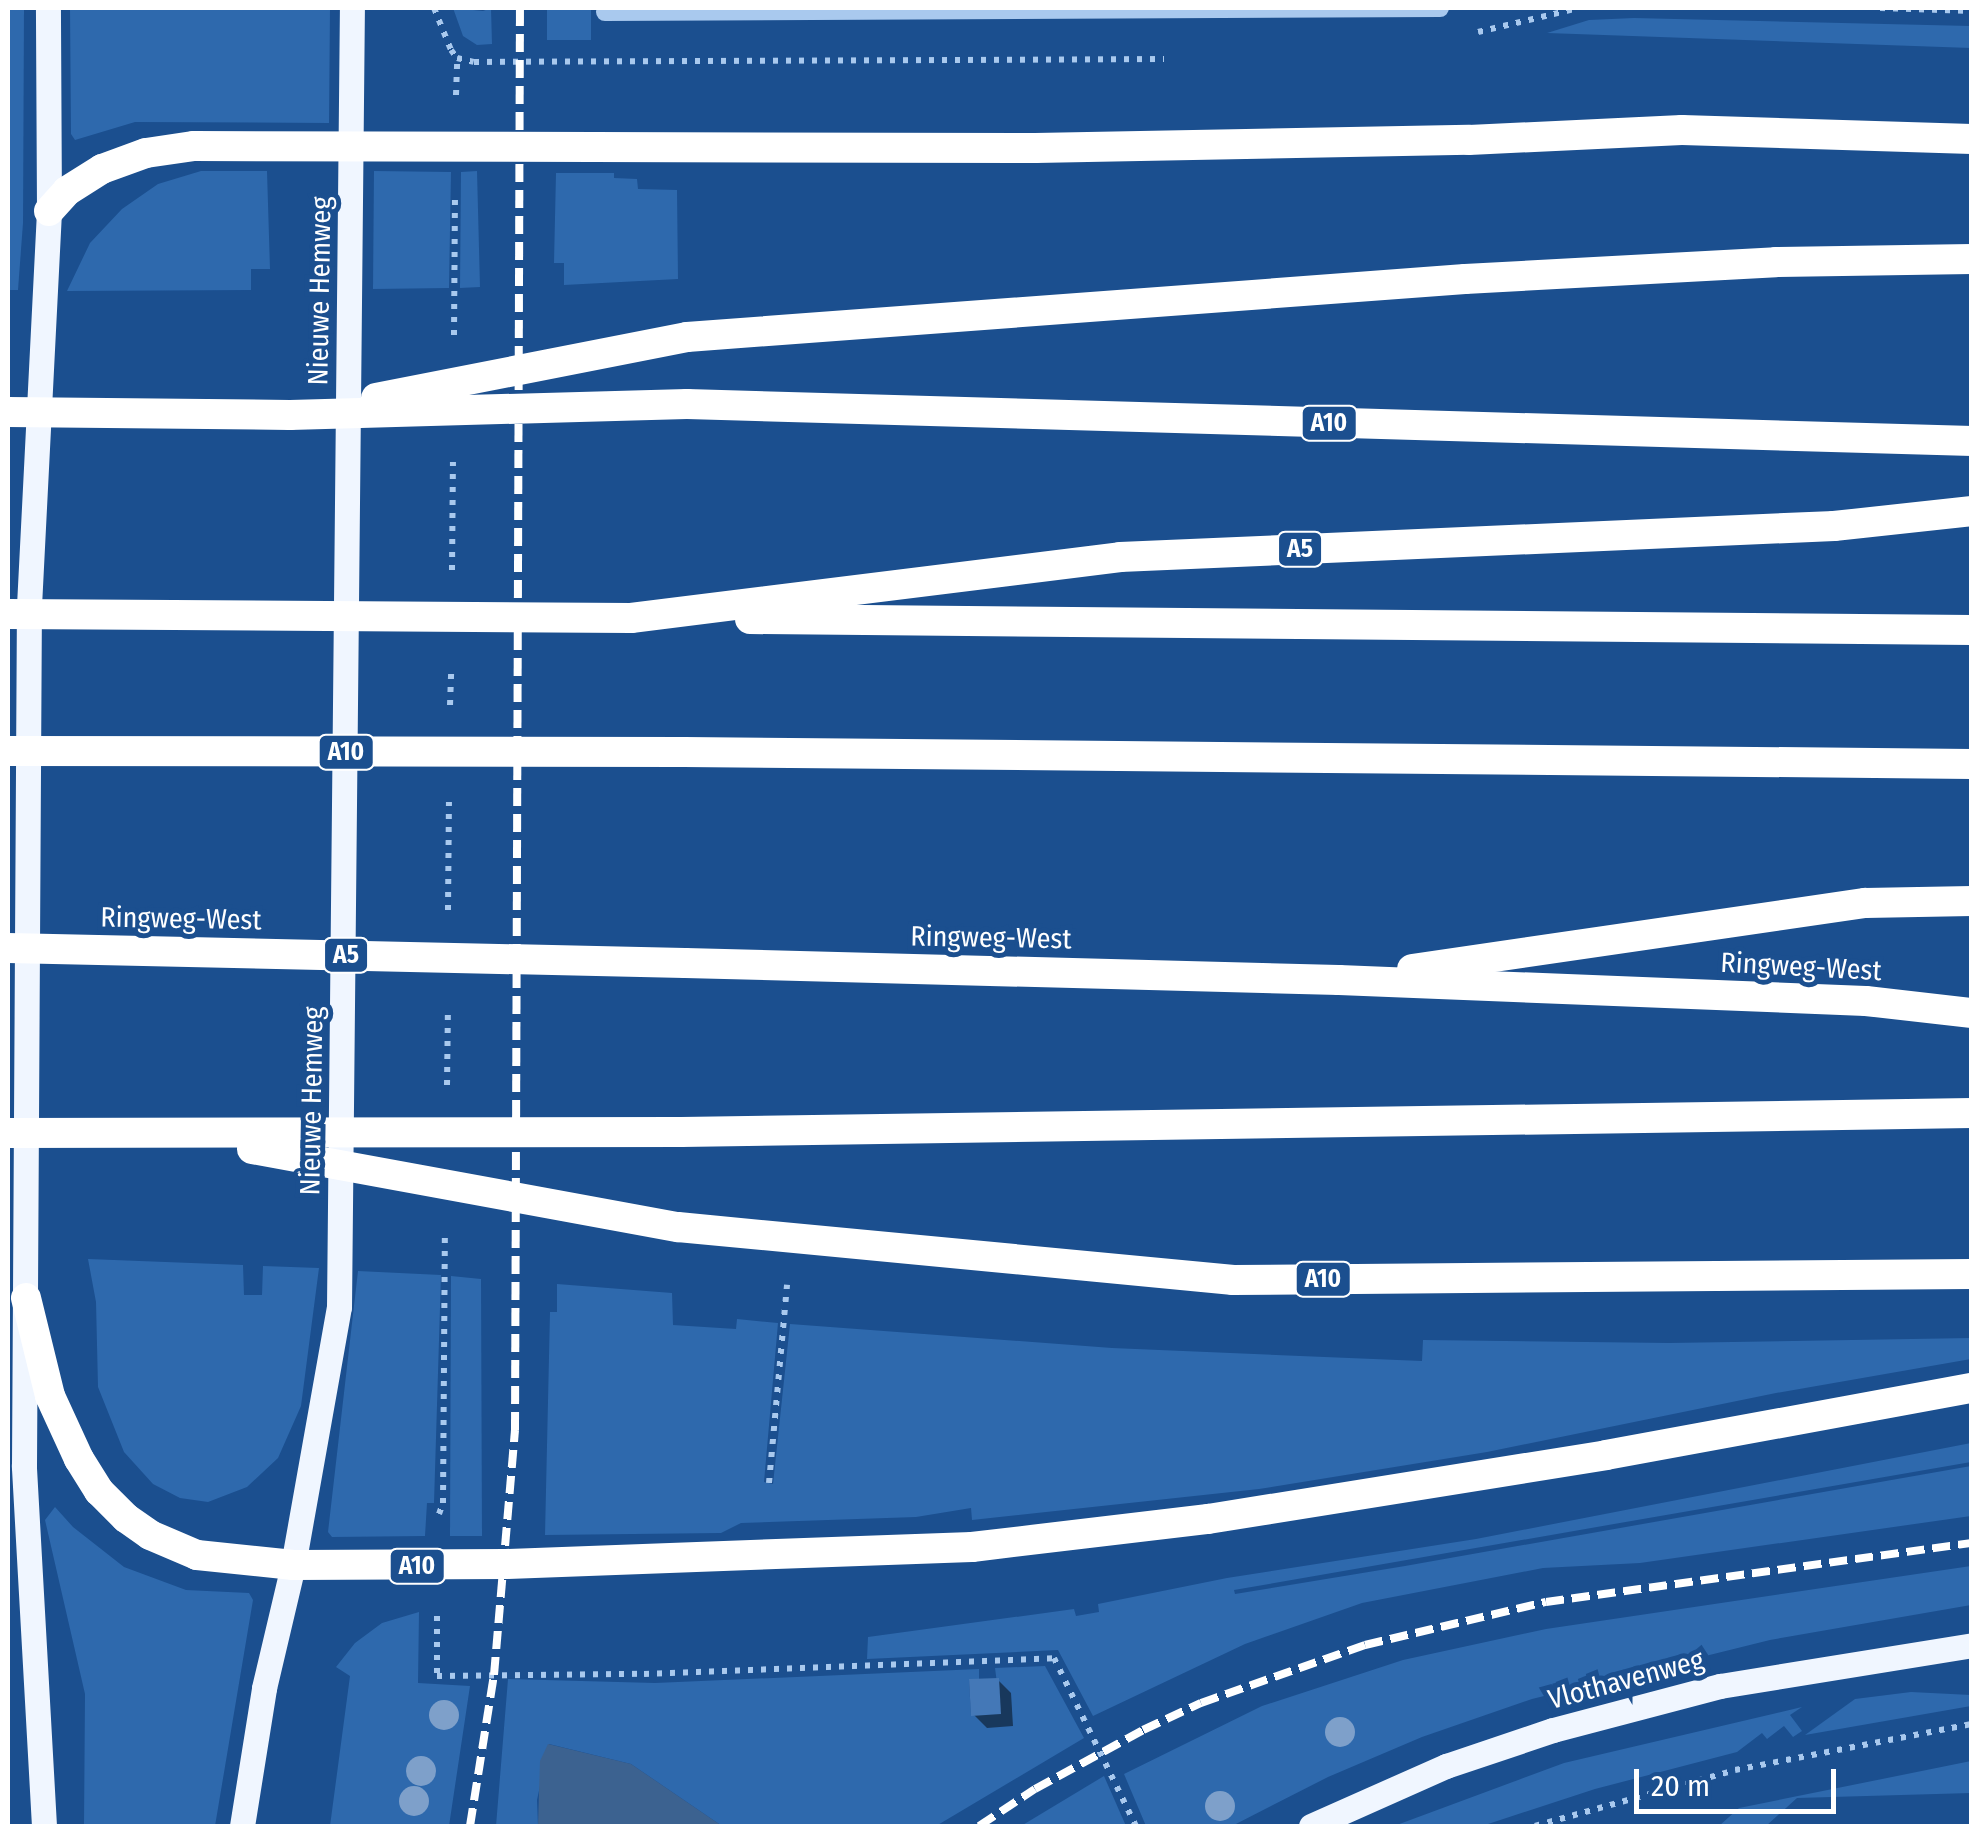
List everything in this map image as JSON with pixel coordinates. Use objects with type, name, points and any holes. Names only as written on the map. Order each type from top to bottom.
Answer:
[{"type":"highway","points":[[49,210],[67,191],[102,169],[146,153],[194,146],[1034,148],[1469,140],[1682,130],[1972,139]]},
{"type":"highway","name":"A10","points":[[290,415],[687,337],[1465,279],[1776,262],[1972,259]]},
{"type":"highway","name":"A10","points":[[8,412],[290,415],[687,404],[1972,441]]},
{"type":"highway","name":"A5","points":[[631,618],[1120,557],[1834,526],[1972,511]]},
{"type":"highway","name":"A5","points":[[8,614],[1972,630]]},
{"type":"highway","name":"A10","points":[[8,752],[684,752],[1972,764]]},
{"type":"highway","name":"A5","points":[[1339,980],[1865,903],[1972,901]]},
{"type":"highway","name":"Ringweg-West","points":[[8,948],[1339,980],[1866,1001],[1972,1014]]},
{"type":"highway","name":"A10","points":[[8,1133],[681,1132],[1972,1114]]},
{"type":"highway","name":"A10","points":[[180,1135],[678,1227],[1234,1280],[1972,1274]]},
{"type":"highway","name":"A10","points":[[26,1298],[50,1396],[79,1460],[99,1491],[150,1535],[197,1555],[293,1565],[489,1565],[972,1547],[1208,1519],[1606,1455],[1972,1388]]},
{"type":"main road","points":[[44,1826],[24,1466],[30,588],[49,210],[48,8]]},
{"type":"main road","name":"Nieuwe Hemweg","points":[[242,1826],[264,1688],[293,1565],[340,1307],[352,8]]},
{"type":"main road","name":"Vlothavenweg","points":[[1311,1826],[1446,1766],[1571,1725],[1736,1682],[1972,1645]]},
{"type":"lane","points":[[606,12],[1440,8]]},
{"type":"path","points":[[434,8],[450,50],[474,62],[946,60]]},
{"type":"path","points":[[1466,34],[1579,8]]},
{"type":"path","points":[[1880,8],[1972,11]]},
{"type":"path","points":[[769,1483],[784,1316]]},
{"type":"path","points":[[437,1676],[644,1674],[1054,1658],[1136,1826]]},
{"type":"path","points":[[1535,1826],[1735,1770],[1972,1724]]},
{"type":"shaded area","points":[[8,8],[24,8],[23,223],[18,290],[8,290]]},
{"type":"shaded area","points":[[70,8],[330,8],[329,123],[135,122],[75,140],[71,134]]},
{"type":"shaded area","points":[[453,8],[491,8],[492,44],[477,45],[463,36]]},
{"type":"shaded area","points":[[547,8],[591,8],[591,40],[547,40]]},
{"type":"shaded area","points":[[1589,20],[1971,26],[1971,48],[1547,33]]},
{"type":"shaded area","points":[[201,171],[267,171],[270,269],[251,269],[251,290],[67,291],[90,243],[122,209],[158,184]]},
{"type":"shaded area","points":[[374,171],[451,172],[449,288],[373,289]]},
{"type":"shaded area","points":[[477,171],[480,287],[460,288],[461,172]]},
{"type":"shaded area","points":[[556,173],[614,173],[614,178],[637,179],[638,189],[677,190],[678,279],[564,285],[564,263],[554,263]]},
{"type":"shaded area","points":[[88,1259],[243,1265],[244,1295],[262,1295],[263,1266],[319,1268],[301,1406],[278,1458],[247,1487],[208,1502],[180,1498],[153,1484],[124,1452],[98,1387],[96,1302]]},
{"type":"shaded area","points":[[358,1271],[441,1275],[434,1503],[427,1503],[425,1536],[332,1537],[328,1532]]},
{"type":"shaded area","points":[[451,1276],[481,1279],[482,1536],[450,1536]]},
{"type":"shaded area","points":[[557,1284],[672,1293],[673,1325],[736,1329],[737,1319],[778,1323],[764,1482],[773,1484],[790,1324],[1112,1348],[1422,1361],[1423,1340],[1669,1343],[1971,1338],[1971,1359],[1776,1393],[1487,1452],[1259,1489],[972,1520],[971,1508],[916,1517],[741,1523],[721,1533],[545,1535],[550,1312],[557,1312]]},
{"type":"shaded area","points":[[1971,1443],[1971,1462],[1234,1590],[1235,1594],[1405,1566],[1971,1466],[1971,1516],[1640,1563],[1543,1568],[1362,1603],[1245,1644],[1093,1716],[1058,1650],[867,1659],[868,1637],[1074,1609],[1076,1616],[1099,1612],[1098,1604],[1227,1578],[1476,1539]]},
{"type":"shaded area","points":[[55,1507],[73,1527],[124,1567],[186,1590],[249,1593],[253,1600],[215,1826],[84,1826],[85,1694],[45,1520]]},
{"type":"shaded area","points":[[1971,1566],[1971,1605],[1770,1640],[1532,1699],[1422,1737],[1328,1777],[1232,1826],[1146,1826],[1124,1774],[1262,1706],[1403,1660],[1546,1629]]},
{"type":"shaded area","points":[[419,1612],[418,1683],[470,1686],[449,1826],[330,1826],[350,1676],[336,1667],[355,1643],[382,1623]]},
{"type":"shaded area","points":[[1045,1666],[1084,1738],[936,1826],[722,1826],[631,1764],[549,1744],[537,1800],[538,1826],[496,1826],[508,1679],[655,1683],[979,1669],[979,1679],[969,1680],[971,1715],[1001,1714],[995,1668]]},
{"type":"shaded area","points":[[1911,1692],[1971,1695],[1971,1706],[1805,1735],[1855,1699]]},
{"type":"shaded area","points":[[1802,1707],[1790,1715],[1802,1731],[1793,1737],[1784,1726],[1767,1739],[1762,1733],[1737,1752],[1595,1789],[1482,1826],[1394,1826],[1564,1763]]},
{"type":"shaded area","points":[[548,1744],[631,1764],[722,1826],[538,1826],[540,1761]]},
{"type":"shaded area","points":[[1971,1761],[1971,1793],[1797,1798],[1766,1826],[1719,1826],[1739,1808]]},
{"type":"shaded area","points":[[1104,1776],[1126,1826],[1021,1826]]},
{"type":"building","points":[[999,1678],[1001,1714],[971,1716],[969,1679]]},
{"type":"railway","points":[[470,1826],[494,1675],[515,1430],[520,8]]},
{"type":"railway","points":[[979,1826],[1035,1789],[1143,1730],[1201,1703],[1365,1645],[1546,1602],[1972,1543]]}]
